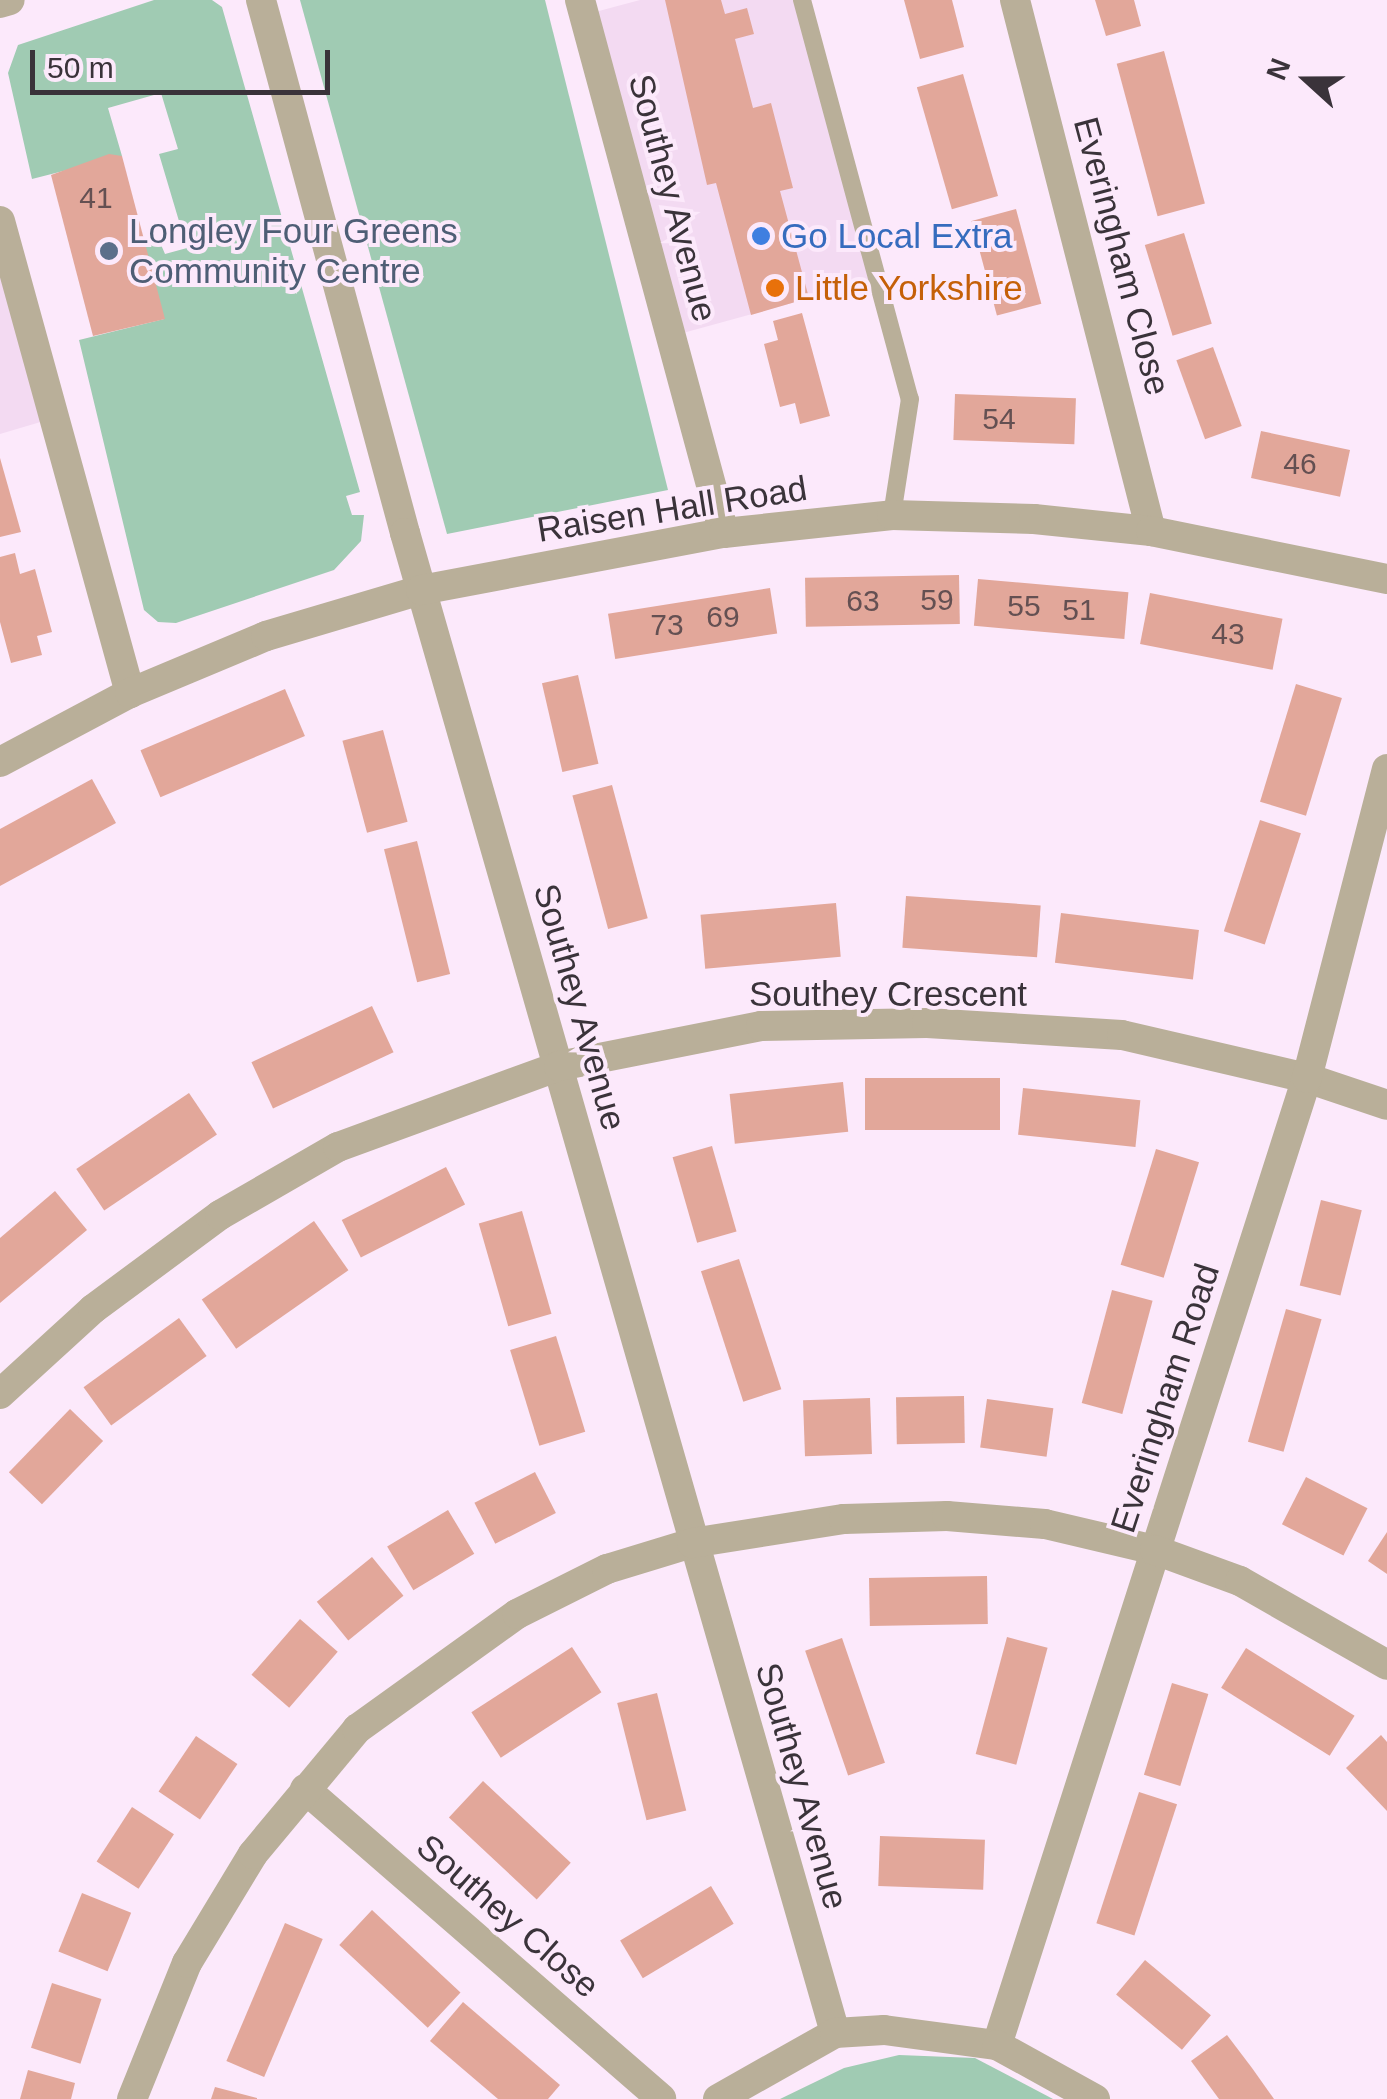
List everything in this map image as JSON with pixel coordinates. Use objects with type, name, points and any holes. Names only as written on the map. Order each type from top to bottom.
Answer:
[{"type":"street","points":[[0,3],[10,0]]},
{"type":"street","name":"Southey Avenue","points":[[262,0],[421,590],[835,2033]]},
{"type":"street","name":"Southey Avenue","points":[[580,0],[724,533]]},
{"type":"street","name":"Everingham Close","points":[[1016,0],[1151,531]]},
{"type":"street","points":[[0,221],[130,693]]},
{"type":"street","name":"Raisen Hall Road","points":[[0,762],[130,693],[266,636],[421,590],[724,533],[892,516],[1151,531],[1387,579]]},
{"type":"street","name":"Everingham Road","points":[[997,2045],[1307,1078],[1387,769]]},
{"type":"street","name":"Southey Crescent","points":[[0,1394],[93,1308],[220,1215],[338,1147],[559,1066],[761,1026],[927,1023],[1122,1035],[1307,1078],[1387,1105]]},
{"type":"street","points":[[132,2099],[186,1963],[253,1854],[305,1788],[357,1730],[517,1614],[607,1569],[692,1542],[844,1519],[947,1516],[1045,1524],[1155,1550],[1240,1581],[1387,1665]]},
{"type":"street","name":"Southey Close","points":[[305,1788],[661,2099]]},
{"type":"street","points":[[718,2099],[835,2033],[932,2031],[997,2045],[1095,2099]]},
{"type":"lane","points":[[802,0],[910,399],[892,516]]},
{"type":"shaded area","points":[[640,0],[802,0],[879,279],[672,336],[584,15]]},
{"type":"shaded area","points":[[0,221],[54,418],[0,434]]},
{"type":"green space","points":[[154,0],[212,0],[222,7],[360,492],[346,496],[352,515],[364,515],[361,541],[334,570],[176,623],[158,622],[144,610],[79,340],[164,319],[144,243],[159,240],[165,254],[187,248],[159,154],[178,149],[161,93],[108,108],[122,156],[32,179],[8,73],[18,45]]},
{"type":"green space","points":[[300,0],[545,0],[668,490],[447,534]]},
{"type":"green space","points":[[899,2055],[975,2058],[1053,2099],[780,2099],[844,2068]]},
{"type":"building","points":[[665,0],[721,0],[725,14],[747,8],[754,34],[735,39],[753,108],[771,103],[793,188],[780,191],[809,298],[751,315],[716,183],[707,185]]},
{"type":"building","points":[[904,0],[952,0],[964,47],[920,59]]},
{"type":"building","points":[[1095,0],[1134,0],[1141,26],[1106,36]]},
{"type":"building","points":[[1164,51],[1205,204],[1158,216],[1117,64]]},
{"type":"building","points":[[963,74],[998,196],[952,209],[917,87]]},
{"type":"building","name":"Longley Four Greens Community Centre","points":[[109,154],[122,156],[165,319],[93,336],[51,175]]},
{"type":"building","points":[[1016,209],[1041,304],[997,316],[972,221]]},
{"type":"building","points":[[1184,233],[1212,324],[1173,336],[1145,245]]},
{"type":"building","points":[[802,313],[830,416],[800,424],[795,403],[780,407],[764,344],[778,340],[773,321]]},
{"type":"building","points":[[1213,347],[1242,426],[1205,439],[1176,360]]},
{"type":"building","points":[[955,394],[1076,398],[1074,444],[953,440]]},
{"type":"building","points":[[1261,431],[1350,450],[1340,497],[1251,478]]},
{"type":"building","points":[[0,458],[21,532],[0,537]]},
{"type":"building","points":[[15,553],[20,574],[35,569],[52,632],[37,636],[42,655],[11,663],[0,622],[0,557]]},
{"type":"building","points":[[959,575],[960,624],[806,627],[805,578]]},
{"type":"building","points":[[978,579],[1128,592],[1124,639],[974,626]]},
{"type":"building","points":[[770,588],[777,633],[615,659],[608,614]]},
{"type":"building","points":[[1150,593],[1283,619],[1273,670],[1140,644]]},
{"type":"building","points":[[578,675],[598,764],[562,772],[542,683]]},
{"type":"building","points":[[1296,684],[1342,698],[1306,816],[1260,802]]},
{"type":"building","points":[[285,689],[305,736],[160,797],[140,750]]},
{"type":"building","points":[[383,730],[408,822],[367,833],[342,741]]},
{"type":"building","points":[[92,779],[116,823],[0,886],[0,829]]},
{"type":"building","points":[[612,785],[648,918],[608,929],[572,796]]},
{"type":"building","points":[[1260,820],[1301,833],[1265,945],[1224,931]]},
{"type":"building","points":[[417,841],[450,974],[417,982],[384,849]]},
{"type":"building","points":[[906,896],[1041,905],[1037,957],[902,948]]},
{"type":"building","points":[[836,903],[841,957],[705,969],[701,915]]},
{"type":"building","points":[[1061,913],[1199,930],[1193,980],[1055,963]]},
{"type":"building","points":[[372,1006],[394,1052],[273,1108],[251,1062]]},
{"type":"building","points":[[865,1078],[1000,1078],[1000,1130],[865,1130]]},
{"type":"building","points":[[843,1082],[848,1132],[735,1144],[730,1094]]},
{"type":"building","points":[[1023,1088],[1140,1100],[1135,1147],[1018,1135]]},
{"type":"building","points":[[189,1093],[217,1134],[104,1211],[76,1169]]},
{"type":"building","points":[[712,1146],[737,1232],[697,1243],[673,1157]]},
{"type":"building","points":[[1156,1149],[1199,1162],[1164,1278],[1121,1265]]},
{"type":"building","points":[[446,1167],[465,1204],[361,1258],[342,1220]]},
{"type":"building","points":[[55,1191],[87,1230],[0,1303],[0,1238]]},
{"type":"building","points":[[1321,1200],[1362,1210],[1340,1296],[1300,1285]]},
{"type":"building","points":[[522,1211],[551,1314],[508,1326],[479,1223]]},
{"type":"building","points":[[314,1221],[348,1270],[236,1349],[202,1300]]},
{"type":"building","points":[[739,1259],[781,1389],[743,1402],[701,1271]]},
{"type":"building","points":[[1112,1290],[1153,1301],[1122,1414],[1082,1403]]},
{"type":"building","points":[[1286,1309],[1322,1319],[1284,1452],[1248,1442]]},
{"type":"building","points":[[179,1318],[207,1356],[111,1425],[84,1387]]},
{"type":"building","points":[[556,1336],[585,1432],[539,1446],[510,1350]]},
{"type":"building","points":[[964,1396],[965,1443],[897,1444],[896,1397]]},
{"type":"building","points":[[870,1398],[872,1454],[805,1456],[803,1400]]},
{"type":"building","points":[[987,1399],[1053,1408],[1047,1457],[980,1448]]},
{"type":"building","points":[[70,1409],[103,1441],[42,1504],[9,1472]]},
{"type":"building","points":[[535,1472],[556,1513],[495,1544],[474,1503]]},
{"type":"building","points":[[1306,1477],[1367,1508],[1343,1556],[1282,1524]]},
{"type":"building","points":[[448,1510],[474,1554],[413,1590],[387,1547]]},
{"type":"building","points":[[1387,1532],[1387,1574],[1368,1561]]},
{"type":"building","points":[[372,1557],[403,1596],[348,1641],[317,1602]]},
{"type":"building","points":[[987,1576],[988,1624],[870,1626],[869,1578]]},
{"type":"building","points":[[300,1619],[338,1652],[289,1708],[251,1675]]},
{"type":"building","points":[[1007,1637],[1048,1648],[1016,1765],[976,1754]]},
{"type":"building","points":[[842,1638],[885,1763],[848,1776],[805,1651]]},
{"type":"building","points":[[572,1647],[601,1692],[501,1758],[471,1712]]},
{"type":"building","points":[[1246,1648],[1355,1716],[1330,1756],[1221,1688]]},
{"type":"building","points":[[1172,1683],[1208,1694],[1180,1786],[1144,1775]]},
{"type":"building","points":[[657,1693],[686,1810],[646,1820],[617,1703]]},
{"type":"building","points":[[1381,1735],[1387,1742],[1387,1811],[1346,1768]]},
{"type":"building","points":[[196,1736],[237,1764],[200,1820],[159,1792]]},
{"type":"building","points":[[483,1781],[571,1863],[537,1899],[449,1818]]},
{"type":"building","points":[[1139,1792],[1177,1804],[1134,1936],[1096,1923]]},
{"type":"building","points":[[132,1807],[174,1834],[139,1889],[97,1862]]},
{"type":"building","points":[[880,1836],[985,1840],[983,1890],[878,1886]]},
{"type":"building","points":[[711,1886],[734,1924],[643,1978],[620,1941]]},
{"type":"building","points":[[82,1893],[131,1913],[108,1971],[58,1951]]},
{"type":"building","points":[[372,1910],[460,1993],[428,2028],[339,1945]]},
{"type":"building","points":[[285,1923],[323,1939],[264,2077],[226,2061]]},
{"type":"building","points":[[1145,1960],[1211,2015],[1182,2050],[1116,1994]]},
{"type":"building","points":[[52,1983],[101,1999],[80,2064],[31,2048]]},
{"type":"building","points":[[463,2002],[560,2085],[548,2099],[498,2099],[430,2041]]},
{"type":"building","points":[[1227,2035],[1274,2099],[1219,2099],[1191,2061]]},
{"type":"building","points":[[28,2070],[75,2083],[71,2099],[20,2099]]},
{"type":"building","points":[[215,2087],[257,2098],[257,2099],[211,2099]]},
{"type":"place","name":"Go Local Extra","points":[[761,236]]},
{"type":"place","name":"Longley Four Greens Community Centre","points":[[109,251]]},
{"type":"place","name":"Little Yorkshire","points":[[775,288]]}]
